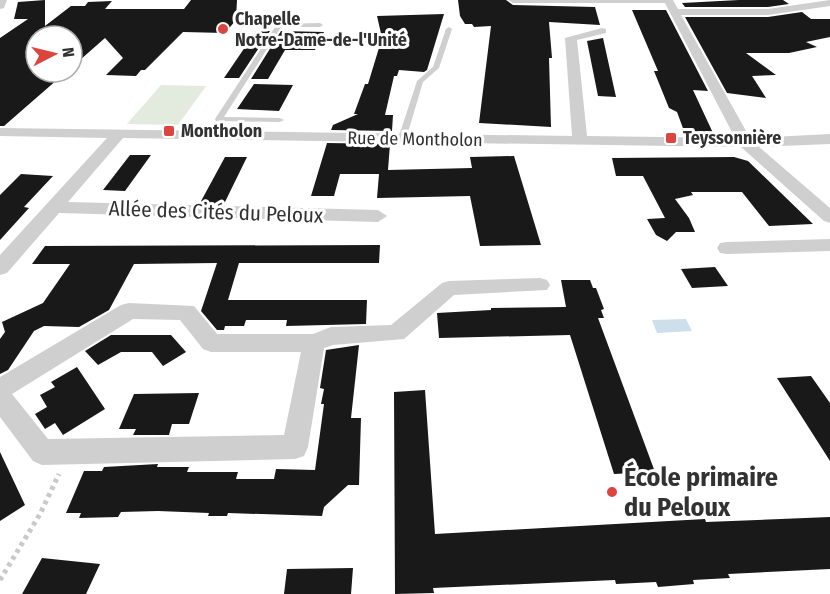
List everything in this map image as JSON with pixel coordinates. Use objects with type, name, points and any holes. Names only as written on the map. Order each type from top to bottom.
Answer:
[{"type":"street","points":[[0,5],[2,0]]},
{"type":"street","points":[[513,0],[671,4],[768,12],[830,3]]},
{"type":"street","points":[[671,4],[745,143],[830,217]]},
{"type":"street","points":[[580,141],[571,38],[602,31]]},
{"type":"street","name":"Rue de Montholon","points":[[0,132],[745,143],[830,139]]},
{"type":"street","points":[[0,268],[118,135]]},
{"type":"street","name":"Allée des Cités du Peloux","points":[[54,207],[378,216]]},
{"type":"street","points":[[727,248],[830,245]]},
{"type":"street","points":[[0,389],[129,311],[186,312],[211,343],[314,343],[331,336],[396,333],[449,288],[540,285]]},
{"type":"street","points":[[0,397],[42,452],[295,447],[314,343]]},
{"type":"lane","points":[[208,136],[279,25],[320,25]]},
{"type":"lane","points":[[402,139],[420,81],[436,68],[449,28]]},
{"type":"lane","points":[[219,119],[280,120]]},
{"type":"path","points":[[0,580],[40,514],[69,452]]},
{"type":"shaded area","points":[[161,85],[206,86],[178,125],[127,124]]},
{"type":"water","points":[[686,319],[692,331],[657,333],[652,320]]},
{"type":"building","points":[[45,0],[45,24],[24,24],[24,84],[52,84],[4,126],[0,126],[0,38],[28,19],[14,19],[18,2]]},
{"type":"building","points":[[191,0],[237,0],[236,20],[225,33],[183,32],[136,76],[106,75],[123,58],[105,38],[84,56],[84,24],[48,24],[71,6],[85,6],[88,2],[112,1],[105,9],[184,9]]},
{"type":"building","points":[[458,0],[506,0],[513,5],[595,7],[600,25],[549,22],[552,58],[549,58],[551,127],[479,123],[491,26],[474,27],[472,24],[465,24],[460,16]]},
{"type":"building","points":[[783,0],[789,4],[768,7],[685,7],[682,3]]},
{"type":"building","points":[[632,10],[666,10],[708,91],[693,90],[713,133],[684,131],[677,112],[669,108],[654,71],[658,71]]},
{"type":"building","points":[[802,12],[811,19],[830,19],[830,37],[806,42],[817,47],[789,53],[746,53],[776,75],[752,76],[766,98],[727,93],[685,17],[768,17]]},
{"type":"building","points":[[444,14],[427,70],[424,72],[399,70],[397,76],[394,76],[385,115],[393,115],[392,131],[331,130],[333,125],[358,114],[354,114],[365,84],[368,84],[382,38],[377,16]]},
{"type":"building","points":[[256,31],[270,31],[239,78],[224,78]]},
{"type":"building","points":[[281,31],[324,32],[315,50],[285,50],[268,79],[251,79]]},
{"type":"building","points":[[603,38],[616,97],[598,96],[587,41]]},
{"type":"building","points":[[254,84],[293,85],[279,111],[237,109]]},
{"type":"building","points":[[327,143],[390,144],[388,170],[472,168],[470,157],[514,156],[541,245],[480,246],[470,196],[377,198],[379,174],[340,174],[334,196],[311,196]]},
{"type":"building","points":[[130,155],[151,155],[125,191],[103,190]]},
{"type":"building","points":[[225,157],[247,157],[224,204],[200,203]]},
{"type":"building","points":[[734,157],[748,161],[813,224],[769,226],[742,192],[691,192],[693,195],[675,199],[689,218],[695,232],[676,232],[667,241],[656,235],[647,219],[665,218],[643,176],[616,176],[612,158]]},
{"type":"building","points":[[21,174],[53,176],[24,207],[29,208],[0,240],[0,195]]},
{"type":"building","points":[[380,245],[379,263],[239,263],[228,300],[367,300],[366,324],[286,326],[287,320],[246,320],[244,326],[225,326],[224,330],[217,330],[201,311],[217,263],[134,264],[109,310],[79,327],[44,326],[34,331],[8,370],[0,374],[0,339],[5,332],[2,322],[43,303],[70,264],[32,264],[45,246]]},
{"type":"building","points":[[715,267],[728,286],[692,288],[681,269]]},
{"type":"building","points":[[561,280],[590,280],[593,288],[596,288],[604,309],[601,310],[604,318],[598,318],[655,472],[614,474],[570,335],[439,338],[437,313],[491,310],[491,308],[566,307]]},
{"type":"building","points":[[111,335],[171,335],[186,352],[163,366],[152,352],[121,352],[98,365],[85,351]]},
{"type":"building","points":[[359,345],[351,418],[361,418],[359,485],[348,485],[324,507],[322,516],[228,513],[227,516],[208,516],[209,513],[158,511],[121,512],[118,517],[79,518],[81,513],[66,513],[84,471],[102,471],[104,467],[158,464],[157,467],[189,467],[187,472],[238,472],[236,479],[274,479],[276,469],[315,470],[324,404],[321,404],[324,389],[320,388],[326,350]]},
{"type":"building","points":[[77,367],[105,409],[63,435],[55,423],[45,429],[35,414],[47,407],[40,395],[55,387],[51,382]]},
{"type":"building","points":[[811,376],[830,403],[830,461],[777,378]]},
{"type":"building","points":[[425,390],[435,534],[705,519],[706,522],[830,517],[830,569],[728,574],[730,578],[693,580],[694,584],[658,587],[656,582],[616,584],[615,580],[433,588],[434,593],[395,594],[394,392]]},
{"type":"building","points":[[199,393],[189,424],[172,424],[169,435],[133,435],[136,429],[119,429],[134,394]]},
{"type":"building","points":[[0,452],[25,505],[0,521]]},
{"type":"building","points":[[42,558],[100,564],[86,594],[22,594]]},
{"type":"building","points":[[353,568],[351,594],[284,594],[287,569]]},
{"type":"place","name":"Chapelle Notre-Dame-de-l'Unité","points":[[223,29]]},
{"type":"place","name":"Montholon","points":[[169,131]]},
{"type":"place","name":"Teyssonnière","points":[[671,138]]},
{"type":"place","name":"École primaire du Peloux","points":[[612,492]]}]
